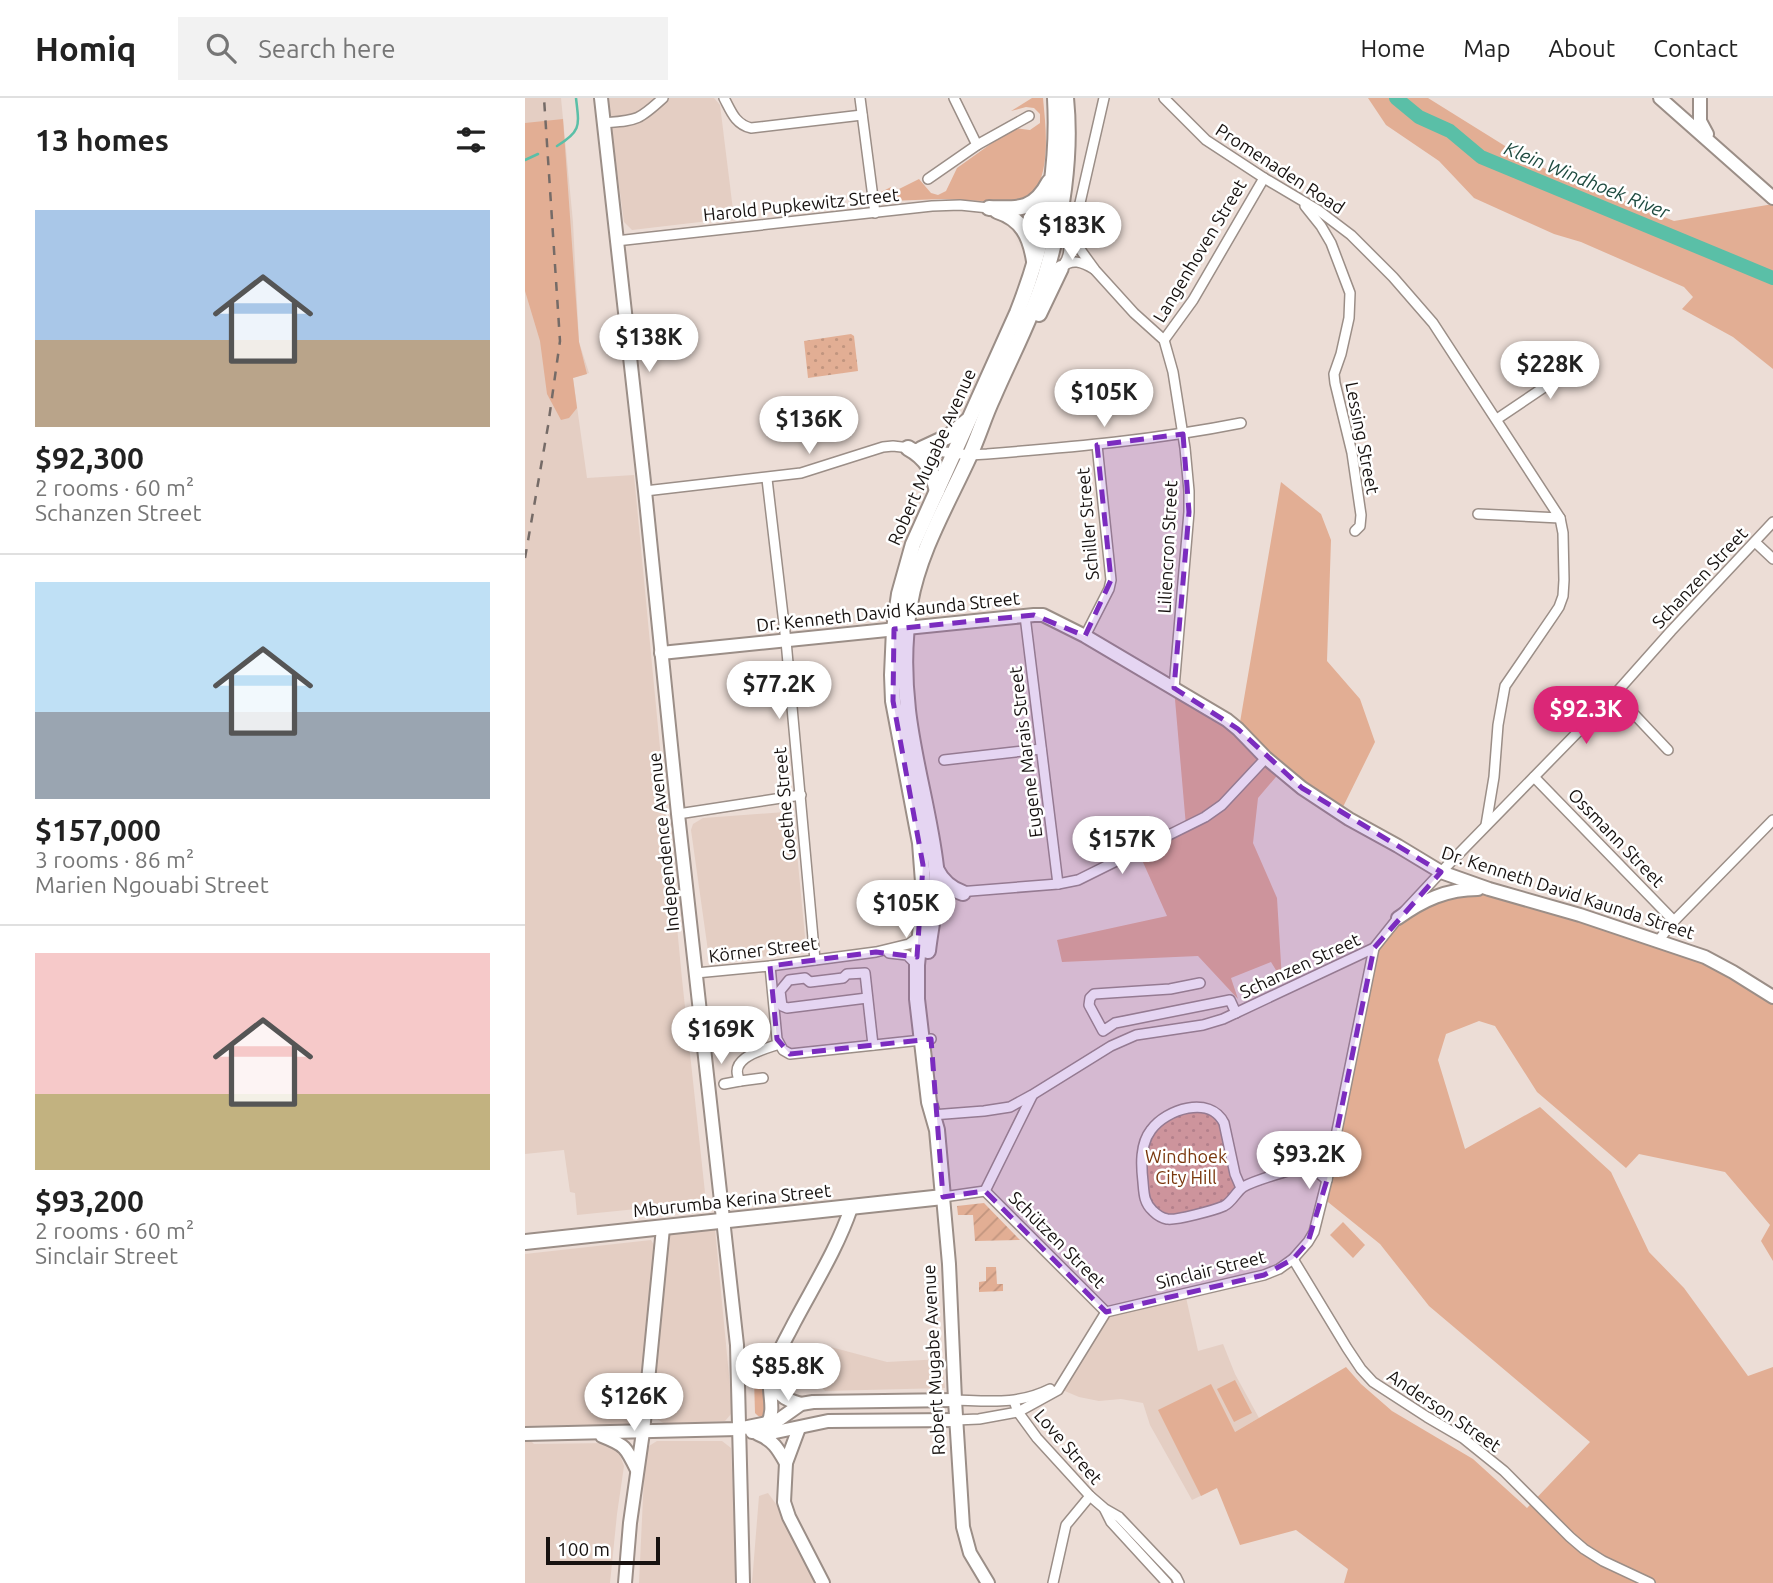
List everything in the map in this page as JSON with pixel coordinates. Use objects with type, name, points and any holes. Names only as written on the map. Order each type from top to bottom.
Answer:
[{"type":"main road","name":"Robert Mugabe Avenue","points":[[943,1197],[926,1040],[917,999],[917,965],[921,935],[936,893],[936,869],[908,711],[899,593],[910,554],[1017,313],[1034,265],[1055,234],[1052,173],[1056,122],[1065,100]]},
{"type":"main road","name":"Robert Mugabe Avenue","points":[[926,1040],[928,914],[920,843],[893,701],[892,675],[900,629],[932,533],[970,455],[1045,277],[1067,161],[1065,100]]},
{"type":"main road","points":[[989,208],[1023,208],[1033,203],[1042,195],[1052,173]]},
{"type":"main road","points":[[989,208],[1009,215],[1024,230],[1032,248],[1034,265]]},
{"type":"main road","points":[[991,402],[1001,393],[1061,268]]},
{"type":"main road","points":[[937,491],[933,472],[914,449],[949,436],[970,418]]},
{"type":"main road","points":[[936,869],[941,877],[960,893]]},
{"type":"main road","points":[[928,914],[949,897],[960,893]]},
{"type":"main road","name":"Mburumba Kerina Street","points":[[525,1242],[943,1197]]},
{"type":"street","name":"Independence Avenue","points":[[601,98],[737,1345],[743,1583]]},
{"type":"street","points":[[604,123],[639,118],[663,98]]},
{"type":"street","points":[[724,98],[738,122],[751,128],[862,115]]},
{"type":"street","points":[[860,98],[875,212]]},
{"type":"street","points":[[954,98],[977,145]]},
{"type":"street","points":[[1077,216],[1104,98]]},
{"type":"street","name":"Promenaden Road","points":[[1164,98],[1206,140],[1318,210],[1394,277],[1445,339],[1560,518],[1563,596],[1553,616],[1505,686],[1497,725],[1494,777],[1486,825]]},
{"type":"street","points":[[1700,98],[1700,121],[1711,143]]},
{"type":"street","points":[[1667,100],[1773,198]]},
{"type":"street","points":[[928,179],[977,145],[1029,116]]},
{"type":"street","name":"Langenhoven Street","points":[[1164,341],[1193,300],[1263,178]]},
{"type":"street","name":"Lessing Street","points":[[1297,197],[1321,226],[1350,293],[1349,318],[1334,374],[1352,453],[1361,515],[1360,526],[1355,531]]},
{"type":"street","name":"Harold Pupkewitz Street","points":[[616,241],[875,212],[960,205],[989,208]]},
{"type":"street","points":[[1055,234],[1069,244],[1069,253],[1061,268]]},
{"type":"street","points":[[1055,234],[1074,242],[1134,313],[1164,341]]},
{"type":"street","points":[[1061,268],[1067,262],[1078,261],[1095,270]]},
{"type":"street","name":"Liliencron Street","points":[[1164,341],[1173,372],[1188,475],[1189,512],[1174,688]]},
{"type":"street","points":[[1497,419],[1586,359]]},
{"type":"street","points":[[645,491],[801,474],[883,447],[970,455],[1097,445],[1183,434],[1241,423]]},
{"type":"street","name":"Schiller Street","points":[[1085,636],[1111,580],[1097,445]]},
{"type":"street","name":"Goethe Street","points":[[767,479],[786,641],[815,960]]},
{"type":"street","points":[[1478,514],[1560,518]]},
{"type":"street","name":"Schanzen Street","points":[[935,1115],[1010,1107],[1111,1046],[1136,1035],[1203,1025],[1236,1013],[1374,948],[1441,872],[1615,694],[1773,522]]},
{"type":"street","points":[[1755,542],[1773,559]]},
{"type":"street","name":"Dr. Kenneth David Kaunda Street","points":[[661,653],[1043,615],[1085,636],[1174,688],[1238,729],[1266,758],[1302,788],[1441,872],[1705,957],[1773,997]]},
{"type":"street","name":"Eugene Marais Street","points":[[1025,616],[1058,884]]},
{"type":"street","points":[[1615,694],[1668,750]]},
{"type":"street","points":[[944,760],[1041,749]]},
{"type":"street","points":[[936,893],[1069,883],[1090,875],[1205,817],[1222,805],[1266,758]]},
{"type":"street","name":"Promenaden Road","points":[[1494,777],[1496,794],[1506,805]]},
{"type":"street","name":"Ossmann Street","points":[[1534,777],[1674,921]]},
{"type":"street","points":[[678,814],[801,795]]},
{"type":"street","points":[[1658,942],[1674,921],[1773,820]]},
{"type":"street","points":[[1398,918],[1416,905],[1442,893],[1462,889],[1489,889]]},
{"type":"street","name":"Körner Street","points":[[696,974],[876,952],[909,944],[921,935]]},
{"type":"street","name":"Sinclair Street","points":[[1106,1312],[1264,1275],[1293,1259],[1308,1242],[1314,1232],[1327,1180],[1374,948]]},
{"type":"street","name":"Körner Street","points":[[876,952],[907,955],[917,965]]},
{"type":"street","points":[[769,966],[781,1047],[790,1054],[926,1040]]},
{"type":"street","points":[[867,998],[787,1008],[782,1006],[780,991],[789,980],[805,978],[810,982],[843,978],[847,974],[862,972],[865,975],[873,1045]]},
{"type":"street","points":[[1111,1046],[1089,1005],[1091,995],[1170,989],[1200,983]]},
{"type":"street","points":[[1103,1031],[1115,1023],[1230,1000],[1236,1013]]},
{"type":"street","points":[[740,1081],[737,1079],[736,1070],[739,1064],[751,1055],[781,1047]]},
{"type":"street","points":[[724,1084],[763,1079]]},
{"type":"street","points":[[985,1191],[1032,1095]]},
{"type":"street","points":[[1241,1188],[1234,1174],[1224,1123],[1215,1112],[1199,1106],[1161,1119],[1151,1129],[1141,1164],[1146,1204],[1156,1214],[1168,1220],[1226,1205],[1241,1188],[1296,1168],[1310,1168],[1327,1180]]},
{"type":"street","name":"Schützen Street","points":[[943,1197],[985,1191],[1106,1312]]},
{"type":"street","name":"Robert Mugabe Avenue","points":[[943,1197],[964,1535],[970,1553],[988,1583]]},
{"type":"street","points":[[767,1424],[772,1414],[770,1374],[842,1235],[851,1208]]},
{"type":"street","points":[[625,1583],[663,1228]]},
{"type":"street","name":"Anderson Street","points":[[1293,1259],[1347,1348],[1373,1382],[1463,1438],[1513,1480],[1584,1549],[1650,1583]]},
{"type":"street","points":[[738,1429],[771,1433],[828,1421],[979,1419],[1018,1412],[1059,1389],[1106,1312]]},
{"type":"street","points":[[775,1364],[779,1393],[782,1397],[801,1404],[1014,1401],[1061,1385]]},
{"type":"street","name":"Love Street","points":[[1014,1401],[1018,1412],[1037,1438],[1090,1496],[1119,1517],[1179,1583]]},
{"type":"street","points":[[872,1421],[880,1411],[874,1402]]},
{"type":"street","points":[[525,1434],[738,1429],[776,1421],[801,1404]]},
{"type":"street","points":[[799,1427],[786,1462],[786,1508],[823,1583]]},
{"type":"street","points":[[756,1433],[772,1441],[786,1462]]},
{"type":"street","points":[[596,1434],[625,1447],[638,1470]]},
{"type":"street","points":[[1053,1583],[1066,1525],[1090,1496]]},
{"type":"street","name":"Love Street","points":[[1105,1508],[1111,1522],[1167,1583]]},
{"type":"highlighted area","points":[[1183,434],[1189,512],[1174,688],[1238,729],[1302,788],[1441,872],[1374,948],[1327,1180],[1308,1242],[1293,1259],[1264,1275],[1106,1312],[985,1191],[943,1197],[931,1039],[790,1054],[777,1039],[770,966],[876,952],[917,957],[923,865],[893,701],[894,629],[1034,615],[1085,636],[1111,580],[1097,445]]},
{"type":"shaded area","points":[[525,98],[561,98],[573,222],[579,342],[589,373],[573,378],[587,478],[634,475],[706,1202],[577,1215],[575,1193],[570,1192],[564,1150],[525,1154]]},
{"type":"shaded area","points":[[607,98],[714,98],[720,105],[734,218],[632,230],[624,222]]},
{"type":"shaded area","points":[[785,812],[794,821],[804,942],[799,949],[791,953],[723,962],[708,951],[691,830],[693,824],[703,818]]},
{"type":"shaded area","points":[[715,1229],[731,1414],[725,1421],[665,1424],[652,1416],[668,1235]]},
{"type":"shaded area","points":[[651,1240],[655,1252],[638,1420],[634,1425],[525,1426],[525,1254]]},
{"type":"shaded area","points":[[1185,1293],[1198,1351],[1223,1344],[1235,1374],[1259,1418],[1235,1432],[1217,1488],[1192,1500],[1150,1425],[1143,1403],[1121,1399],[1099,1401],[1060,1389],[1106,1312]]},
{"type":"shaded area","points":[[827,1346],[887,1362],[942,1359],[945,1388],[825,1391],[818,1383],[818,1365]]},
{"type":"shaded area","points":[[525,1438],[534,1444],[608,1443],[618,1450],[624,1466],[610,1583],[525,1583]]},
{"type":"shaded area","points":[[657,1441],[722,1441],[731,1448],[737,1583],[639,1583],[645,1455],[649,1446]]},
{"type":"shaded area","points":[[768,1493],[815,1583],[752,1583],[759,1496]]},
{"type":"green space","points":[[1032,98],[1043,98],[1046,136],[1045,162],[1032,197],[1005,204],[942,199],[889,201],[877,194],[891,187],[895,191],[919,179],[931,193],[938,195],[946,191],[957,168],[1013,128],[1030,130],[1040,123],[1040,114],[1034,108],[1011,111]]},
{"type":"green space","points":[[1368,98],[1428,98],[1534,164],[1674,221],[1773,204],[1773,369],[1733,337],[1682,309],[1693,297],[1684,287],[1474,198],[1439,161],[1386,125]]},
{"type":"green space","points":[[563,119],[579,342],[587,374],[573,378],[577,408],[569,418],[561,420],[547,394],[540,341],[525,291],[525,123]]},
{"type":"green space","points":[[851,334],[854,336],[858,371],[808,378],[804,341]]},
{"type":"green space","points":[[1281,482],[1321,514],[1331,540],[1327,661],[1360,699],[1375,742],[1340,813],[1281,771],[1258,798],[1253,843],[1277,898],[1282,980],[1271,962],[1231,978],[1238,999],[1198,956],[1062,962],[1057,940],[1167,916],[1138,851],[1186,826],[1174,688],[1239,728]]},
{"type":"green space","points":[[1489,889],[1705,957],[1773,1004],[1773,1261],[1761,1241],[1770,1225],[1725,1172],[1639,1154],[1626,1168],[1537,1092],[1495,1026],[1479,1021],[1446,1034],[1438,1060],[1465,1149],[1540,1107],[1611,1172],[1649,1252],[1684,1288],[1748,1376],[1773,1367],[1773,1583],[1344,1583],[1348,1569],[1296,1530],[1240,1545],[1217,1488],[1201,1496],[1158,1410],[1211,1384],[1235,1432],[1346,1367],[1392,1411],[1473,1459],[1527,1508],[1590,1442],[1429,1306],[1380,1244],[1323,1198],[1374,948],[1416,905]]},
{"type":"green space","name":"Windhoek City Hill","points":[[1199,1106],[1221,1117],[1241,1188],[1226,1205],[1169,1220],[1146,1204],[1143,1150],[1161,1119]]},
{"type":"green space","points":[[984,1203],[1020,1240],[975,1241],[973,1215],[958,1215],[957,1206]]},
{"type":"green space","points":[[1343,1222],[1365,1245],[1353,1258],[1330,1235]]},
{"type":"green space","points":[[986,1267],[996,1267],[997,1284],[1003,1284],[1003,1291],[979,1292],[979,1282],[986,1281]]},
{"type":"green space","points":[[759,1378],[765,1409],[764,1416],[761,1417],[755,1413],[754,1379]]},
{"type":"green space","points":[[1235,1380],[1252,1413],[1234,1422],[1217,1389]]},
{"type":"waterway","points":[[557,146],[571,136],[577,126],[576,98]]},
{"type":"waterway","name":"Klein Windhoek River","points":[[1396,98],[1419,117],[1450,131],[1481,157],[1773,278]]},
{"type":"waterway","points":[[525,160],[538,154]]},
{"type":"railway","points":[[525,558],[560,341],[544,98]]}]
